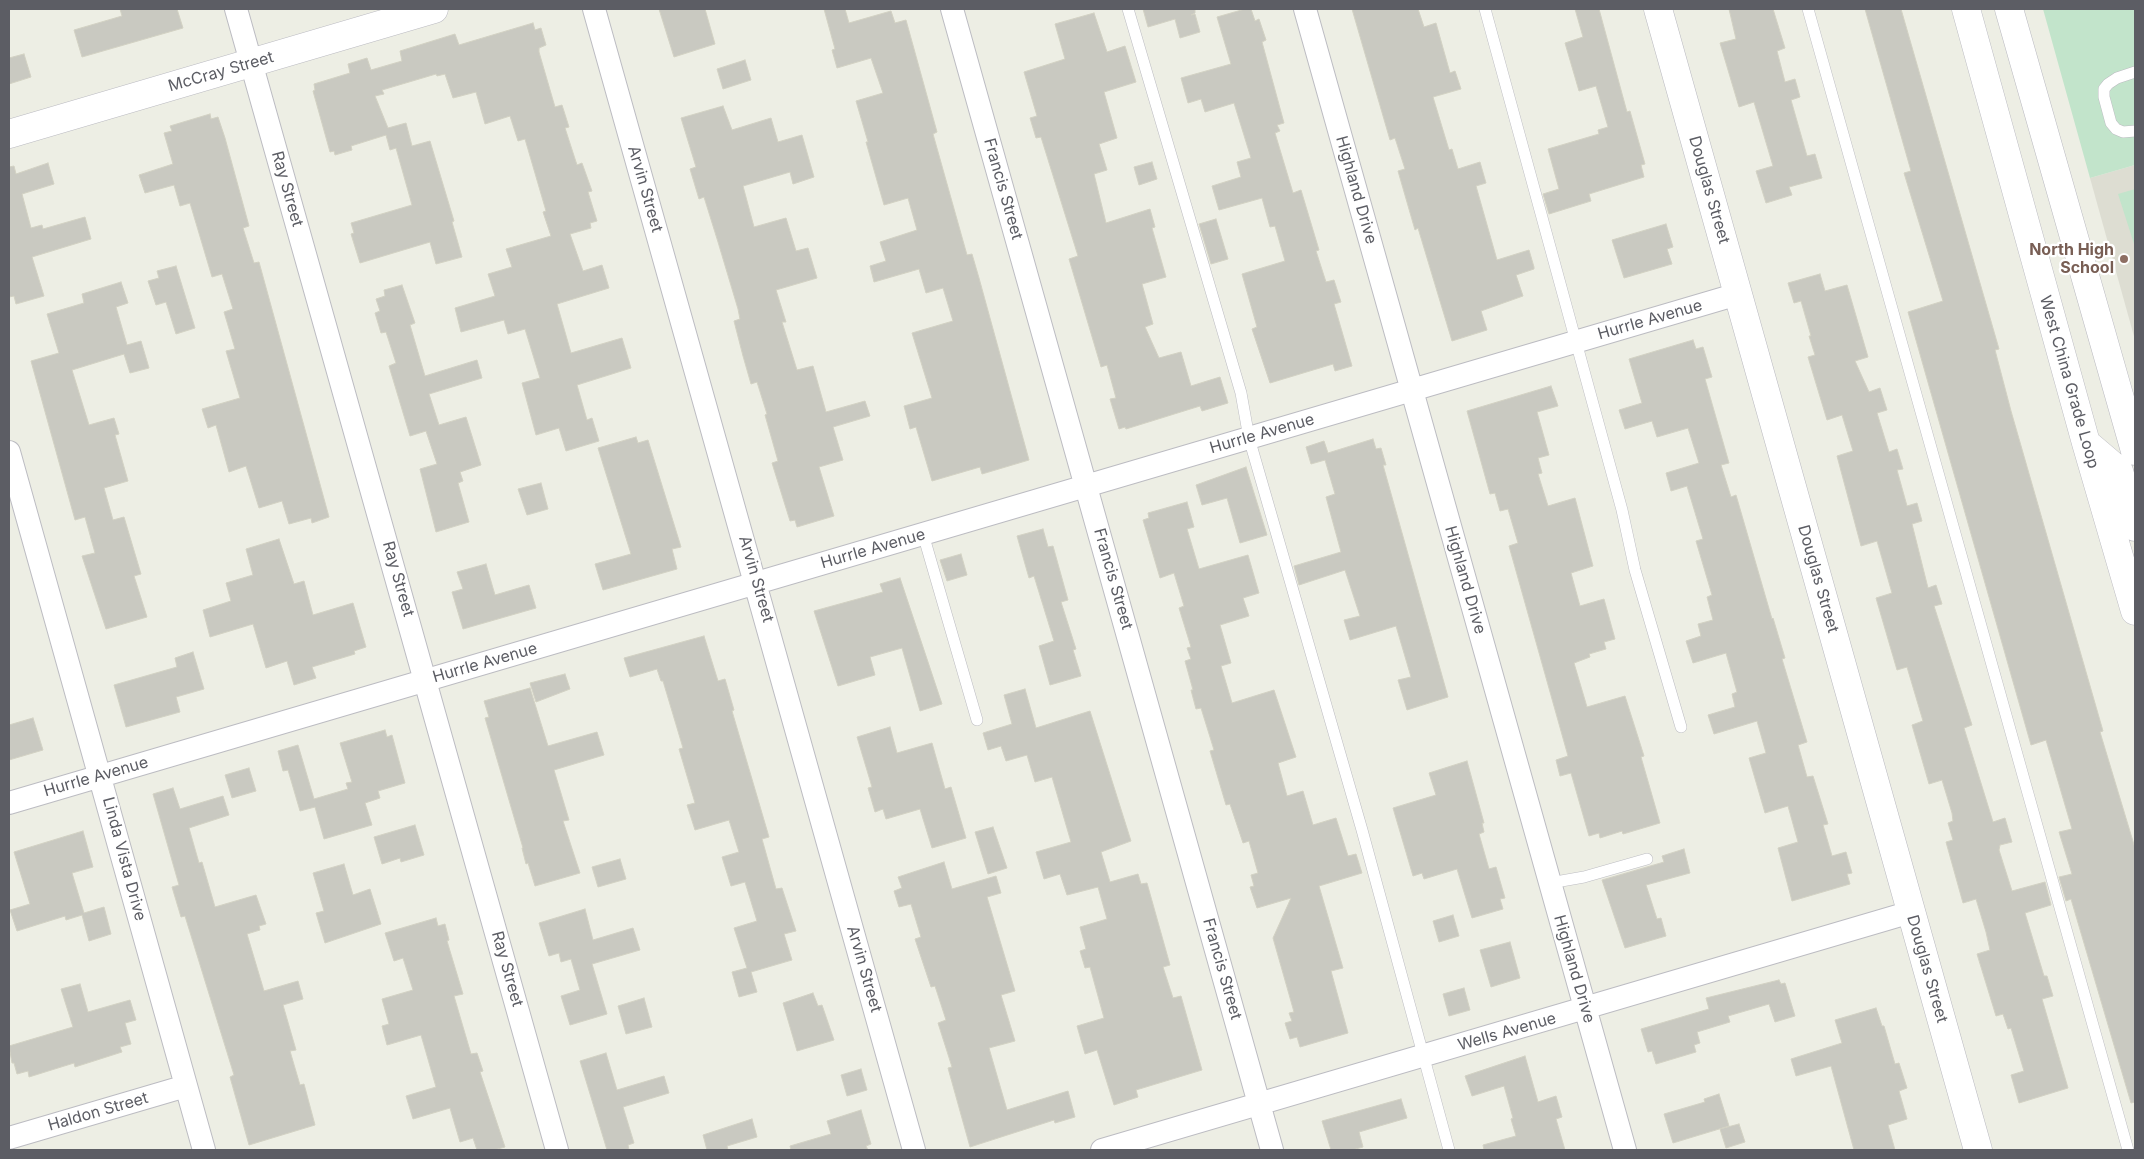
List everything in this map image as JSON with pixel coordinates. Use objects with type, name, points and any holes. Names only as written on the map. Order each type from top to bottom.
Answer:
[{"type":"street","name":"Ray Street","points":[[236,9],[557,1150]]},
{"type":"street","name":"McCray Street","points":[[9,134],[434,9]]},
{"type":"street","name":"Arvin Street","points":[[594,9],[757,583],[914,1150]]},
{"type":"street","name":"Francis Street","points":[[952,9],[1272,1150]]},
{"type":"street","name":"Highland Drive","points":[[1305,9],[1625,1150]]},
{"type":"street","name":"Douglas Street","points":[[1658,9],[1978,1150]]},
{"type":"street","name":"West China Grade Loop","points":[[1966,9],[2086,443],[2135,610]]},
{"type":"street","points":[[2009,9],[2135,451]]},
{"type":"street","name":"Hurrle Avenue","points":[[9,803],[1738,294]]},
{"type":"street","points":[[2086,443],[2119,471],[2135,527]]},
{"type":"street","name":"Linda Vista Drive","points":[[9,452],[204,1150]]},
{"type":"street","name":"Wells Avenue","points":[[1102,1150],[1911,912]]},
{"type":"street","name":"Haldon Street","points":[[9,1138],[186,1086]]},
{"type":"lane","points":[[1128,9],[1241,392],[1249,438],[1364,839],[1449,1150]]},
{"type":"lane","points":[[1485,9],[1622,510],[1635,570],[1682,727]]},
{"type":"lane","points":[[1808,9],[2128,1150]]},
{"type":"lane","points":[[2135,72],[2117,78],[2104,89],[2104,97],[2111,123],[2116,129],[2123,132],[2135,131]]},
{"type":"lane","points":[[924,534],[977,720]]},
{"type":"lane","points":[[1550,883],[1584,877],[1647,860]]},
{"type":"shaded area","name":"North High School","points":[[2135,165],[2135,340],[2090,178]]},
{"type":"green space","points":[[2043,9],[2135,9],[2135,165],[2090,178]]},
{"type":"green space","points":[[2135,189],[2135,247],[2118,194]]},
{"type":"building","points":[[120,9],[177,9],[183,28],[82,57],[74,30],[122,16]]},
{"type":"building","points":[[659,9],[705,9],[715,44],[674,57]]},
{"type":"building","points":[[824,9],[845,9],[849,23],[891,11],[895,23],[906,20],[937,132],[933,134],[967,255],[972,254],[1029,460],[982,474],[980,467],[932,481],[916,427],[910,429],[904,406],[932,398],[912,333],[953,321],[943,288],[926,293],[919,269],[874,282],[870,266],[886,261],[880,242],[917,230],[908,198],[884,205],[866,142],[868,142],[856,101],[883,93],[871,58],[837,68],[832,50],[835,49]]},
{"type":"building","points":[[1143,9],[1195,9],[1195,13],[1191,15],[1195,14],[1200,32],[1180,38],[1175,19],[1148,27]]},
{"type":"building","points":[[1251,9],[1255,21],[1259,19],[1266,40],[1262,42],[1284,123],[1277,125],[1280,131],[1275,133],[1293,193],[1301,190],[1319,250],[1316,251],[1326,282],[1334,280],[1341,302],[1334,304],[1352,366],[1335,371],[1333,364],[1270,383],[1252,329],[1257,327],[1242,274],[1285,261],[1275,226],[1270,227],[1262,198],[1219,210],[1212,186],[1241,177],[1237,162],[1251,158],[1234,103],[1205,112],[1201,99],[1188,103],[1181,78],[1231,64],[1217,17]]},
{"type":"building","points":[[1352,9],[1418,9],[1424,27],[1436,23],[1450,73],[1455,71],[1461,89],[1433,97],[1449,150],[1452,149],[1458,169],[1480,162],[1486,183],[1476,186],[1497,260],[1529,250],[1534,267],[1534,269],[1516,275],[1523,296],[1481,311],[1487,330],[1452,341],[1418,228],[1415,230],[1398,171],[1405,169],[1395,138],[1390,140]]},
{"type":"building","points":[[1575,9],[1599,9],[1627,112],[1630,111],[1645,164],[1641,165],[1644,177],[1589,194],[1591,201],[1549,214],[1543,194],[1559,189],[1548,149],[1599,134],[1598,130],[1608,127],[1596,86],[1579,91],[1565,43],[1583,37]]},
{"type":"building","points":[[1729,9],[1773,9],[1785,48],[1777,51],[1785,82],[1795,79],[1800,97],[1791,100],[1807,156],[1815,154],[1822,178],[1789,187],[1792,195],[1766,203],[1756,171],[1773,166],[1754,102],[1739,107],[1720,43],[1736,39]]},
{"type":"building","points":[[1865,9],[1901,9],[1999,349],[1995,350],[2011,411],[2103,731],[2100,732],[2135,848],[2135,1102],[2131,1103],[2071,899],[2066,901],[2059,877],[2072,874],[2059,832],[2072,829],[2046,740],[2031,745],[1908,312],[1943,301],[1904,173],[1911,171]]},
{"type":"building","points":[[1094,13],[1107,52],[1125,46],[1136,82],[1104,92],[1117,138],[1099,144],[1107,170],[1094,174],[1106,223],[1150,209],[1155,227],[1152,228],[1166,277],[1142,284],[1153,324],[1145,327],[1159,358],[1181,352],[1191,386],[1220,377],[1228,403],[1202,411],[1200,406],[1126,429],[1125,427],[1119,429],[1110,399],[1116,398],[1107,365],[1101,367],[1069,259],[1078,256],[1041,137],[1036,138],[1030,118],[1037,116],[1024,72],[1065,59],[1055,24]]},
{"type":"building","points":[[533,23],[535,30],[541,28],[546,45],[539,48],[539,52],[555,107],[562,105],[569,127],[565,128],[577,165],[582,163],[592,191],[588,192],[597,221],[590,223],[591,228],[570,234],[583,271],[602,265],[609,288],[557,304],[571,353],[622,338],[631,368],[577,385],[587,420],[592,418],[599,441],[566,451],[559,428],[536,435],[522,383],[540,378],[525,329],[508,334],[504,320],[461,332],[455,308],[495,296],[488,274],[512,267],[506,249],[551,236],[543,212],[546,211],[525,139],[518,141],[510,116],[485,124],[476,92],[453,98],[445,74],[437,76],[436,74],[382,90],[384,94],[375,96],[388,128],[406,123],[412,146],[430,141],[454,221],[452,222],[462,257],[436,264],[430,242],[360,263],[351,234],[354,233],[351,223],[412,205],[396,148],[390,150],[386,135],[351,146],[352,150],[335,155],[334,151],[330,152],[313,91],[315,90],[314,84],[350,73],[348,64],[367,58],[371,70],[402,61],[400,51],[455,34],[459,45]]},
{"type":"building","points":[[24,54],[31,77],[9,84],[9,58]]},
{"type":"building","points":[[745,60],[751,80],[723,89],[717,69]]},
{"type":"building","points":[[723,106],[732,130],[771,118],[778,142],[802,135],[814,177],[793,184],[790,172],[743,186],[754,227],[786,218],[796,251],[808,248],[817,278],[776,290],[786,322],[782,322],[797,370],[813,366],[826,412],[865,401],[870,416],[833,427],[843,460],[819,467],[834,516],[797,527],[795,520],[790,521],[772,463],[778,461],[765,415],[767,414],[757,382],[751,384],[734,321],[740,319],[738,309],[704,197],[699,199],[690,169],[696,167],[681,118]]},
{"type":"building","points":[[210,114],[211,119],[218,117],[225,138],[249,226],[243,228],[254,263],[259,262],[329,517],[312,523],[311,518],[289,524],[282,501],[259,508],[246,466],[229,472],[216,425],[208,428],[202,409],[240,398],[226,351],[235,349],[224,312],[233,309],[222,274],[212,277],[190,203],[180,206],[174,185],[145,193],[139,175],[173,164],[164,133],[172,131],[170,126]]},
{"type":"building","points":[[1152,162],[1157,179],[1139,185],[1134,167]]},
{"type":"building","points":[[48,163],[54,184],[22,194],[31,228],[42,225],[43,229],[85,217],[91,239],[32,257],[44,296],[16,304],[14,296],[9,297],[9,167],[14,166],[16,174]]},
{"type":"building","points":[[1216,219],[1228,259],[1211,264],[1199,224]]},
{"type":"building","points":[[1666,224],[1673,247],[1667,249],[1672,264],[1624,278],[1612,240]]},
{"type":"building","points":[[176,266],[195,328],[176,334],[166,302],[156,305],[148,281],[159,278],[157,271]]},
{"type":"building","points":[[1820,274],[1825,291],[1847,285],[1868,357],[1855,361],[1869,392],[1880,388],[1887,410],[1877,413],[1889,452],[1897,449],[1903,469],[1897,470],[1907,506],[1917,503],[1922,521],[1912,524],[1928,588],[1936,585],[1942,604],[1934,606],[1972,725],[1964,728],[1993,822],[2005,818],[2012,842],[2000,845],[1999,850],[2012,891],[2045,882],[2051,905],[2025,913],[2044,976],[2047,976],[2053,996],[2042,999],[2068,1088],[2019,1103],[2011,1075],[2024,1071],[2011,1028],[2008,1029],[2003,1014],[1996,1016],[1977,954],[1990,950],[1986,932],[1976,899],[1963,903],[1946,842],[1953,840],[1948,823],[1953,821],[1952,813],[1942,780],[1929,784],[1912,725],[1923,721],[1907,667],[1897,670],[1876,598],[1892,593],[1877,541],[1861,546],[1837,456],[1853,451],[1842,415],[1827,420],[1808,357],[1815,355],[1809,336],[1811,336],[1801,301],[1794,303],[1788,283]]},
{"type":"building","points":[[121,282],[128,303],[116,307],[127,345],[141,341],[149,368],[130,373],[124,354],[72,370],[89,425],[114,418],[119,434],[115,435],[128,481],[104,488],[113,520],[124,517],[141,574],[134,576],[147,617],[106,629],[82,556],[95,553],[85,517],[75,520],[31,361],[59,353],[47,314],[84,303],[82,294]]},
{"type":"building","points":[[402,285],[415,323],[410,325],[425,376],[477,360],[482,378],[429,394],[439,425],[466,417],[481,465],[460,472],[463,481],[458,483],[469,522],[436,532],[420,469],[437,464],[426,431],[410,436],[389,366],[396,363],[386,332],[381,333],[375,313],[380,311],[376,299],[385,296],[384,290]]},
{"type":"building","points":[[1693,340],[1696,349],[1703,347],[1712,377],[1705,379],[1729,463],[1721,465],[1731,497],[1736,495],[1785,658],[1782,659],[1807,742],[1798,745],[1807,777],[1813,776],[1828,824],[1823,825],[1832,856],[1846,852],[1852,873],[1847,874],[1850,884],[1792,901],[1778,848],[1798,842],[1788,806],[1765,813],[1749,758],[1766,753],[1757,721],[1714,734],[1708,715],[1735,707],[1732,694],[1737,692],[1726,653],[1693,663],[1686,641],[1701,636],[1698,624],[1713,620],[1707,597],[1712,595],[1696,541],[1703,539],[1687,486],[1671,491],[1666,473],[1699,463],[1688,428],[1657,437],[1652,421],[1625,429],[1619,410],[1642,403],[1629,359]]},
{"type":"building","points":[[1551,386],[1558,406],[1537,412],[1549,455],[1538,458],[1542,473],[1538,474],[1548,506],[1575,498],[1593,566],[1571,573],[1580,606],[1604,599],[1615,639],[1604,642],[1606,649],[1589,654],[1590,657],[1574,663],[1587,707],[1625,696],[1644,756],[1641,757],[1660,823],[1623,834],[1622,831],[1600,838],[1599,833],[1589,836],[1571,773],[1560,776],[1556,760],[1568,756],[1509,546],[1518,543],[1508,509],[1500,511],[1495,493],[1490,494],[1467,411]]},
{"type":"building","points":[[636,437],[638,443],[648,440],[681,547],[672,549],[677,569],[603,590],[595,564],[631,554],[598,448]]},
{"type":"building","points":[[1373,439],[1376,449],[1381,448],[1386,465],[1383,465],[1448,697],[1407,710],[1398,680],[1411,677],[1396,626],[1350,640],[1344,620],[1360,616],[1345,570],[1299,585],[1294,566],[1341,552],[1326,497],[1335,494],[1325,460],[1311,464],[1306,447],[1324,441],[1328,453]]},
{"type":"building","points":[[1246,467],[1267,535],[1240,543],[1227,498],[1202,505],[1196,485]]},
{"type":"building","points":[[541,483],[548,509],[527,515],[518,489]]},
{"type":"building","points":[[1187,502],[1194,527],[1187,529],[1199,569],[1248,555],[1259,593],[1243,598],[1249,616],[1220,625],[1231,663],[1221,666],[1232,703],[1274,690],[1296,757],[1278,763],[1287,796],[1303,791],[1313,825],[1336,818],[1348,856],[1356,854],[1362,873],[1319,886],[1343,968],[1331,971],[1348,1033],[1300,1047],[1297,1037],[1290,1039],[1285,1023],[1292,1021],[1289,1013],[1294,1012],[1273,938],[1291,898],[1257,908],[1250,887],[1254,886],[1251,875],[1258,873],[1249,841],[1243,843],[1230,804],[1226,805],[1210,751],[1214,750],[1201,708],[1196,709],[1191,690],[1193,690],[1185,661],[1191,659],[1187,648],[1191,647],[1179,608],[1184,606],[1174,573],[1160,578],[1143,520],[1149,518],[1148,513]]},
{"type":"building","points":[[1043,529],[1048,547],[1053,546],[1068,600],[1061,602],[1076,649],[1073,650],[1081,676],[1050,685],[1039,646],[1054,641],[1034,576],[1029,578],[1017,536]]},
{"type":"building","points":[[279,539],[294,584],[304,581],[313,615],[353,603],[366,647],[354,651],[355,654],[312,667],[316,678],[294,685],[287,661],[266,668],[253,624],[210,637],[203,610],[231,601],[226,583],[253,575],[246,549]]},
{"type":"building","points":[[961,554],[967,575],[947,581],[940,560]]},
{"type":"building","points":[[486,564],[495,595],[529,585],[536,608],[463,629],[452,592],[463,589],[457,572]]},
{"type":"building","points":[[900,578],[942,704],[920,711],[902,648],[870,657],[875,675],[838,686],[814,611],[883,592],[880,584]]},
{"type":"building","points":[[704,636],[718,681],[725,679],[734,710],[732,711],[769,837],[762,839],[776,889],[782,888],[796,931],[784,934],[792,960],[751,972],[757,992],[739,997],[732,972],[747,968],[734,928],[757,921],[745,882],[731,886],[722,857],[739,852],[729,820],[695,830],[687,805],[695,803],[679,749],[683,748],[663,681],[661,681],[657,669],[630,677],[624,658]]},
{"type":"building","points":[[193,652],[204,689],[176,697],[180,712],[126,727],[114,685],[177,667],[175,658]]},
{"type":"building","points":[[565,674],[570,689],[536,702],[530,683]]},
{"type":"building","points":[[530,688],[548,746],[597,732],[604,755],[554,770],[569,820],[563,821],[580,873],[535,886],[528,863],[526,864],[485,718],[489,717],[484,701]]},
{"type":"building","points":[[1025,689],[1036,728],[1090,711],[1131,841],[1101,852],[1110,882],[1138,874],[1141,884],[1147,883],[1170,965],[1163,967],[1173,998],[1181,996],[1202,1070],[1136,1090],[1138,1097],[1114,1105],[1097,1050],[1085,1054],[1077,1026],[1104,1018],[1090,967],[1085,968],[1080,951],[1086,949],[1080,927],[1107,919],[1098,887],[1067,895],[1060,874],[1044,879],[1036,852],[1071,842],[1052,777],[1035,782],[1027,755],[1006,761],[1001,746],[988,750],[983,733],[1012,724],[1004,695]]},
{"type":"building","points":[[33,718],[43,750],[9,760],[9,725]]},
{"type":"building","points":[[890,727],[897,753],[932,743],[945,789],[951,787],[966,838],[932,848],[920,809],[886,819],[883,809],[875,812],[868,788],[872,787],[857,737]]},
{"type":"building","points":[[385,730],[387,737],[392,735],[405,783],[378,791],[380,798],[365,803],[372,825],[324,839],[315,807],[300,811],[288,770],[283,771],[278,751],[298,745],[314,799],[348,789],[346,783],[352,782],[340,743]]},
{"type":"building","points":[[1467,761],[1484,823],[1482,823],[1484,832],[1479,834],[1489,869],[1496,867],[1505,898],[1500,899],[1503,909],[1472,918],[1457,869],[1424,879],[1422,873],[1413,876],[1393,808],[1436,795],[1429,773]]},
{"type":"building","points":[[249,768],[256,791],[232,798],[225,775]]},
{"type":"building","points":[[173,788],[180,809],[223,796],[229,815],[189,828],[199,863],[202,862],[215,907],[256,895],[266,924],[259,926],[260,930],[247,934],[264,991],[298,981],[303,999],[283,1005],[296,1050],[290,1051],[300,1085],[304,1084],[315,1125],[249,1145],[230,1077],[234,1075],[185,916],[181,917],[172,887],[179,885],[153,794]]},
{"type":"building","points":[[415,825],[424,855],[401,862],[400,858],[382,864],[374,837]]},
{"type":"building","points":[[993,827],[1007,868],[988,874],[975,832]]},
{"type":"building","points":[[83,831],[93,867],[72,873],[84,913],[104,907],[111,934],[89,941],[82,915],[66,920],[65,916],[17,931],[10,910],[30,904],[14,852]]},
{"type":"building","points":[[1684,849],[1690,873],[1646,885],[1657,919],[1661,918],[1666,936],[1625,948],[1602,880],[1664,862],[1662,856]]},
{"type":"building","points":[[620,859],[626,879],[598,887],[592,867]]},
{"type":"building","points":[[944,862],[952,889],[996,876],[1001,893],[987,897],[1015,991],[1001,995],[1015,1041],[989,1048],[1007,1110],[1068,1091],[1075,1117],[1055,1123],[1054,1120],[970,1147],[948,1068],[952,1067],[938,1023],[946,1020],[935,986],[931,987],[915,939],[921,937],[911,904],[899,907],[894,891],[902,888],[898,877]]},
{"type":"building","points":[[344,864],[353,895],[370,889],[381,924],[325,943],[316,913],[324,911],[313,873]]},
{"type":"building","points":[[585,909],[593,940],[633,928],[640,950],[592,964],[607,1014],[570,1025],[561,996],[580,990],[571,959],[561,962],[559,953],[549,956],[539,923]]},
{"type":"building","points":[[1453,915],[1459,936],[1439,942],[1433,921]]},
{"type":"building","points":[[436,918],[438,926],[445,924],[449,940],[447,941],[463,994],[454,996],[471,1054],[477,1053],[483,1071],[480,1072],[505,1147],[494,1150],[477,1150],[473,1138],[460,1142],[450,1108],[413,1119],[406,1096],[436,1087],[421,1035],[387,1045],[382,1026],[389,1024],[382,999],[413,990],[403,958],[394,961],[385,933]]},
{"type":"building","points":[[1510,942],[1520,978],[1491,987],[1480,950]]},
{"type":"building","points":[[1779,980],[1781,984],[1785,983],[1795,1016],[1775,1022],[1769,1004],[1728,1016],[1730,1022],[1697,1032],[1700,1043],[1694,1045],[1696,1052],[1656,1064],[1652,1051],[1648,1052],[1641,1029],[1709,1009],[1706,998]]},
{"type":"building","points":[[80,984],[88,1012],[130,1000],[136,1020],[125,1023],[131,1044],[120,1047],[122,1052],[75,1067],[74,1063],[29,1077],[28,1071],[17,1074],[14,1063],[12,1063],[9,1046],[73,1027],[61,989]]},
{"type":"building","points":[[1464,988],[1470,1010],[1449,1016],[1443,994]]},
{"type":"building","points":[[813,993],[818,1006],[822,1005],[834,1040],[797,1051],[783,1003]]},
{"type":"building","points":[[644,998],[652,1027],[626,1034],[618,1006]]},
{"type":"building","points":[[1876,1008],[1882,1026],[1884,1026],[1895,1064],[1899,1063],[1907,1088],[1899,1091],[1907,1119],[1888,1125],[1895,1150],[1854,1150],[1831,1066],[1796,1076],[1791,1059],[1842,1043],[1835,1020]]},
{"type":"building","points":[[606,1053],[617,1090],[664,1076],[669,1093],[623,1107],[634,1143],[628,1145],[629,1150],[607,1150],[580,1061]]},
{"type":"building","points":[[1525,1056],[1538,1102],[1556,1096],[1562,1117],[1556,1119],[1565,1150],[1484,1150],[1483,1145],[1516,1136],[1511,1119],[1513,1118],[1504,1086],[1472,1096],[1465,1076]]},
{"type":"building","points":[[861,1069],[867,1090],[847,1096],[841,1075]]},
{"type":"building","points":[[1719,1094],[1729,1126],[1673,1143],[1664,1114],[1705,1102],[1704,1099]]},
{"type":"building","points":[[1401,1099],[1407,1118],[1359,1132],[1363,1147],[1352,1150],[1331,1150],[1322,1121]]},
{"type":"building","points":[[861,1110],[871,1144],[866,1146],[868,1150],[791,1150],[790,1146],[831,1134],[827,1121]]},
{"type":"building","points":[[752,1119],[757,1137],[727,1146],[728,1150],[707,1150],[703,1135]]},
{"type":"building","points":[[1739,1124],[1745,1142],[1726,1148],[1720,1129]]},
{"type":"place","name":"North High School","points":[[2124,259]]}]
